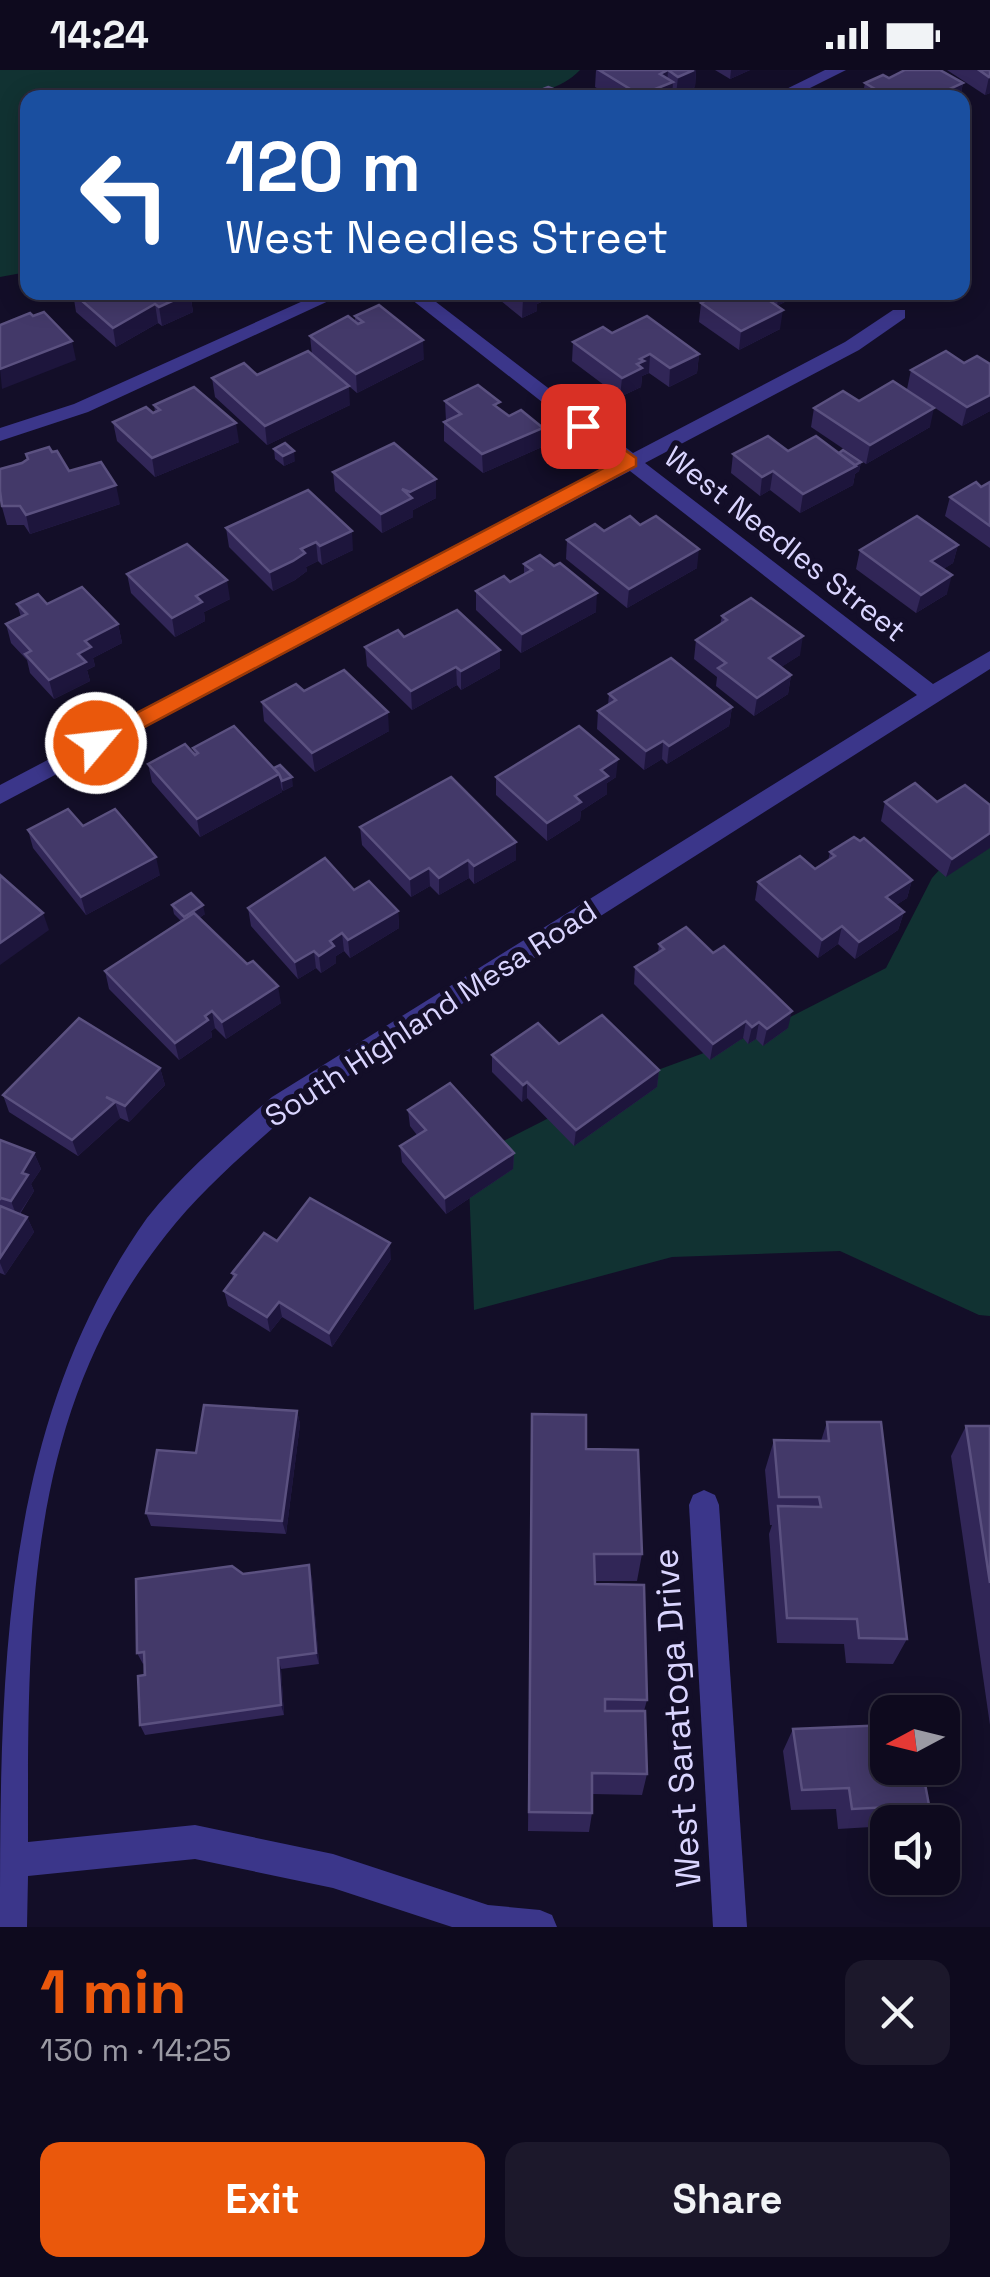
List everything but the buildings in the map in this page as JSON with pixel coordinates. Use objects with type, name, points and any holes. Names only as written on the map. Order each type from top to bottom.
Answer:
[{"type":"street","points":[[794,90],[838,70]]},
{"type":"street","points":[[0,435],[81,408],[321,300]]},
{"type":"street","name":"West Needles Street","points":[[422,300],[932,696]]},
{"type":"street","points":[[0,796],[852,346],[899,314]]},
{"type":"street","name":"South Highland Mesa Road","points":[[10,1927],[6,1861],[22,1563],[40,1458],[62,1390],[92,1323],[143,1243],[205,1172],[282,1105],[990,659]]},
{"type":"street","name":"West Saratoga Drive","points":[[704,1505],[730,1927]]},
{"type":"street","points":[[6,1861],[195,1842],[334,1871],[488,1922],[540,1927]]},
{"type":"green space","points":[[0,70],[580,70],[546,90],[20,90],[20,273],[0,277]]},
{"type":"green space","points":[[990,813],[990,1316],[979,1315],[840,1251],[672,1257],[474,1310],[468,1159],[606,1089],[761,1032],[886,968],[932,878]]},
{"type":"route","points":[[96,743],[630,462],[583,426]]}]
